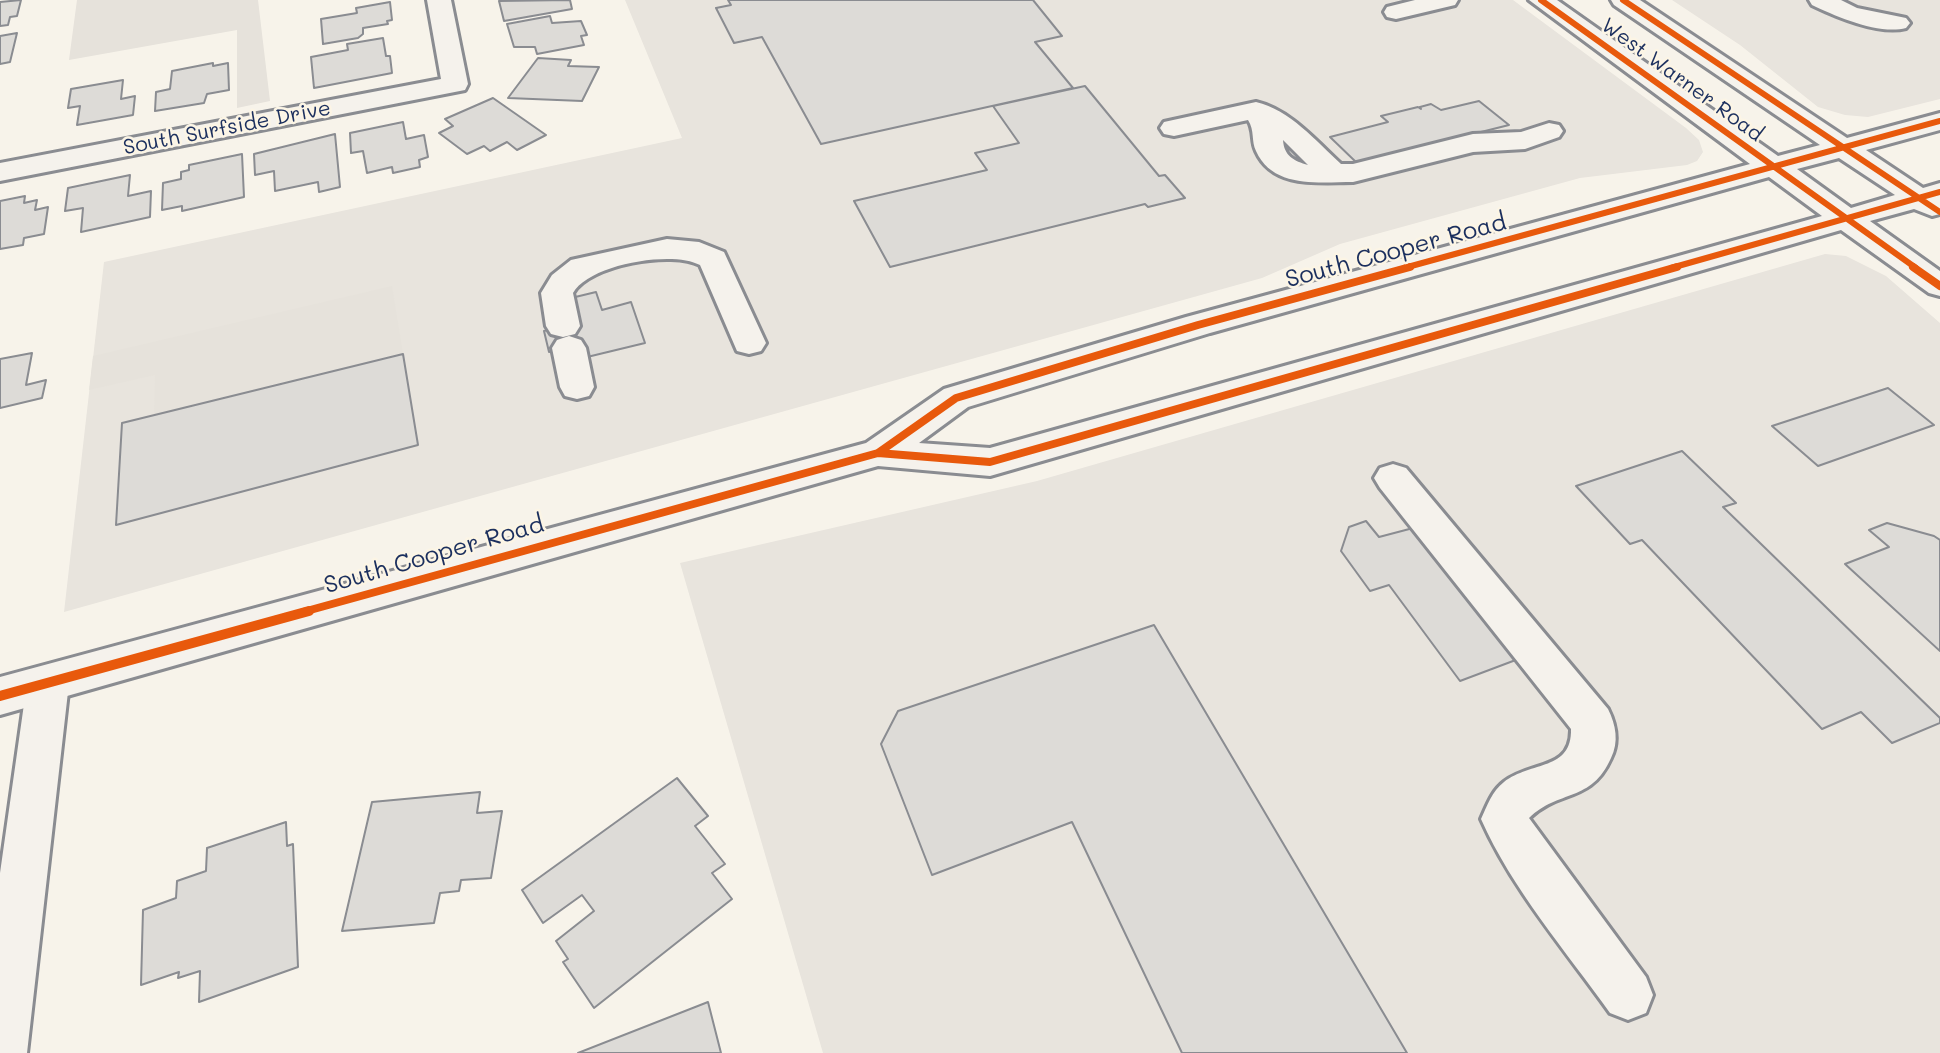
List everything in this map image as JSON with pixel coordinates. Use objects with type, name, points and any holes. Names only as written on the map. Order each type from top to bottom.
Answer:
[{"type":"main road","name":"South Surfside Drive","points":[[0,172],[455,84],[439,0]]},
{"type":"main road","name":"West Warner Road","points":[[1541,0],[1940,286]]},
{"type":"main road","name":"West Warner Road","points":[[1623,0],[1842,148],[1933,201]]},
{"type":"main road","points":[[1821,0],[1850,14],[1897,23]]},
{"type":"main road","points":[[1396,12],[1446,1]]},
{"type":"main road","points":[[1174,128],[1256,110],[1268,129],[1269,149],[1279,164],[1302,174],[1335,175],[1353,173],[1473,143],[1525,140],[1549,131]]},
{"type":"main road","name":"South Cooper Road","points":[[0,696],[878,453],[956,398],[1198,325],[1940,121]]},
{"type":"main road","name":"South Cooper Road","points":[[878,453],[989,462],[1846,219],[1933,201]]},
{"type":"main road","points":[[577,387],[557,292],[573,273],[582,267],[681,247],[704,252],[713,259],[749,344]]},
{"type":"main road","points":[[1393,478],[1593,723],[1594,740],[1590,757],[1578,770],[1522,794],[1508,806],[1504,819],[1521,849],[1628,995]]},
{"type":"main road","points":[[1,1053],[48,683]]},
{"type":"shaded area","points":[[77,0],[258,0],[270,101],[237,108],[237,30],[69,60]]},
{"type":"shaded area","points":[[625,0],[1513,0],[1686,128],[1699,140],[1703,152],[1697,161],[1687,165],[1580,178],[1340,244],[1262,278],[64,612],[104,262],[682,138]]},
{"type":"shaded area","points":[[1672,0],[1940,0],[1940,99],[1868,117],[1845,115],[1818,107],[1740,45]]},
{"type":"shaded area","points":[[1825,254],[1846,256],[1886,276],[1940,323],[1940,1053],[823,1053],[680,563],[1037,481]]},
{"type":"shaded area","points":[[392,286],[403,354],[154,416],[155,375],[89,390],[93,356]]},
{"type":"building","points":[[21,0],[17,16],[10,17],[8,25],[0,26],[0,2]]},
{"type":"building","points":[[570,0],[572,9],[504,21],[499,1]]},
{"type":"building","points":[[728,0],[1033,0],[1062,36],[1035,42],[1073,88],[821,144],[762,37],[734,43],[716,8],[731,5]]},
{"type":"building","points":[[390,2],[392,20],[387,21],[388,24],[363,28],[363,34],[358,38],[323,44],[321,19],[357,13],[356,8]]},
{"type":"building","points":[[550,16],[552,23],[581,21],[587,35],[581,36],[584,45],[537,54],[535,47],[514,47],[507,24]]},
{"type":"building","points":[[17,33],[10,62],[0,64],[0,36]]},
{"type":"building","points":[[383,38],[386,56],[390,56],[392,73],[314,88],[311,57],[348,50],[347,44]]},
{"type":"building","points":[[538,58],[571,60],[568,66],[599,67],[582,101],[508,98]]},
{"type":"building","points":[[213,63],[213,66],[228,63],[229,90],[207,94],[204,103],[155,111],[156,92],[170,89],[172,71]]},
{"type":"building","points":[[123,80],[121,99],[135,96],[133,115],[77,125],[80,106],[68,108],[71,89]]},
{"type":"building","points":[[1085,86],[1159,176],[1165,175],[1185,198],[1148,207],[1145,204],[890,267],[854,201],[987,170],[975,153],[1019,143],[993,106]]},
{"type":"building","points":[[493,98],[546,135],[517,150],[507,142],[490,151],[484,146],[467,154],[439,133],[453,126],[445,119]]},
{"type":"building","points":[[1479,101],[1509,125],[1357,163],[1330,137],[1388,122],[1381,116],[1418,107],[1421,109],[1420,107],[1431,104],[1441,110]]},
{"type":"building","points":[[403,122],[406,139],[424,135],[428,157],[419,160],[420,167],[393,173],[392,167],[367,173],[363,151],[351,153],[350,133]]},
{"type":"building","points":[[335,134],[340,187],[319,192],[318,182],[275,191],[274,171],[255,175],[254,154]]},
{"type":"building","points":[[242,154],[244,197],[182,211],[182,206],[162,210],[163,183],[181,179],[181,172],[189,170],[189,165]]},
{"type":"building","points":[[130,175],[128,196],[151,191],[150,217],[81,232],[83,208],[65,211],[68,188]]},
{"type":"building","points":[[25,196],[24,203],[37,200],[35,210],[48,207],[44,234],[24,238],[23,245],[0,249],[0,201]]},
{"type":"building","points":[[596,292],[602,310],[631,302],[645,343],[583,358],[580,345],[549,352],[544,331],[573,324],[567,299]]},
{"type":"building","points":[[32,353],[26,385],[46,380],[42,398],[0,408],[0,359]]},
{"type":"building","points":[[403,354],[418,445],[116,525],[122,423]]},
{"type":"building","points":[[1888,388],[1934,425],[1818,466],[1772,426]]},
{"type":"building","points":[[1682,451],[1736,503],[1723,507],[1940,718],[1940,723],[1892,743],[1861,712],[1822,729],[1642,540],[1630,544],[1576,486]]},
{"type":"building","points":[[1366,521],[1379,537],[1417,527],[1521,658],[1460,681],[1389,585],[1370,591],[1341,551],[1349,527]]},
{"type":"building","points":[[1887,523],[1940,540],[1940,651],[1845,564],[1889,547],[1869,530]]},
{"type":"building","points":[[1154,625],[1407,1053],[1182,1053],[1072,822],[932,875],[881,744],[898,711]]},
{"type":"building","points":[[677,778],[708,816],[695,826],[725,864],[712,873],[732,899],[594,1008],[563,962],[568,959],[556,941],[594,911],[582,895],[543,923],[522,890]]},
{"type":"building","points":[[480,792],[477,813],[502,811],[491,878],[461,880],[459,891],[440,893],[434,923],[342,931],[372,802]]},
{"type":"building","points":[[286,822],[287,846],[293,844],[298,967],[199,1002],[200,971],[178,978],[179,972],[141,985],[143,910],[176,898],[177,881],[206,871],[207,848]]},
{"type":"building","points":[[708,1002],[721,1053],[578,1053]]},
{"type":"cycle path","points":[[1541,0],[1940,286]]},
{"type":"cycle path","points":[[1623,0],[1940,212]]},
{"type":"cycle path","points":[[0,696],[878,453],[956,398],[1198,325],[1940,121]]},
{"type":"cycle path","points":[[878,453],[990,462],[1940,192]]}]
